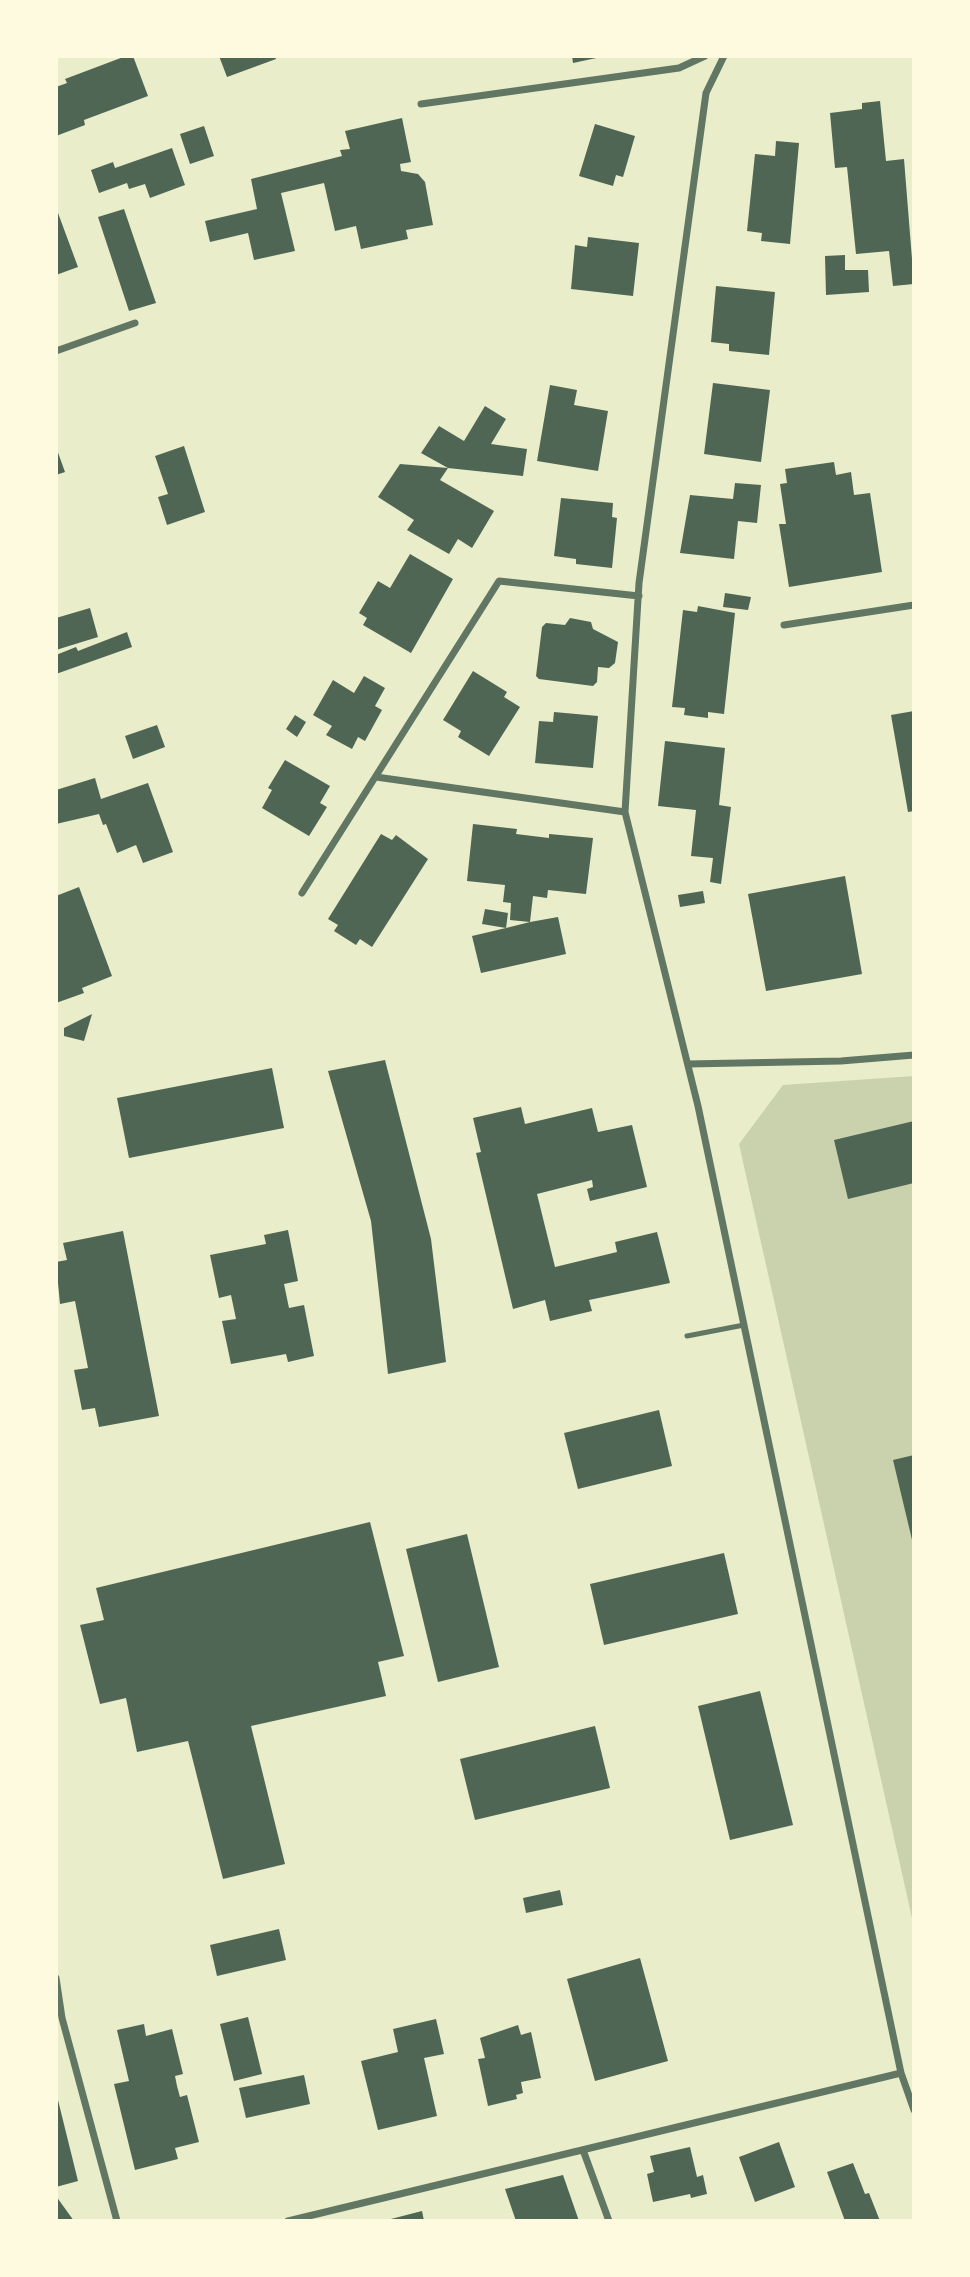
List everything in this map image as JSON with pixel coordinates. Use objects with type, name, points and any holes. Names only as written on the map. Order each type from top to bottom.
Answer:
[{"type":"street","points":[[421,104],[679,68],[705,56]]},
{"type":"street","points":[[724,56],[706,93],[639,596],[625,812],[688,1064],[901,2073],[914,2110]]},
{"type":"street","points":[[56,351],[135,323]]},
{"type":"street","points":[[302,893],[499,581],[639,596]]},
{"type":"street","points":[[784,625],[914,605]]},
{"type":"street","points":[[376,777],[625,812]]},
{"type":"street","points":[[688,1064],[841,1061],[914,1055]]},
{"type":"street","points":[[56,1978],[62,2018],[117,2221]]},
{"type":"street","points":[[288,2221],[901,2073]]},
{"type":"street","points":[[583,2150],[609,2221]]},
{"type":"lane","points":[[687,1336],[744,1325]]},
{"type":"green space","points":[[914,1076],[914,1927],[739,1144],[783,1085]]},
{"type":"building","points":[[126,56],[133,56],[148,96],[84,120],[85,125],[56,136],[56,87],[67,83],[65,79]]},
{"type":"building","points":[[219,56],[275,56],[276,59],[227,77]]},
{"type":"building","points":[[572,56],[601,56],[601,57],[573,63]]},
{"type":"building","points":[[880,101],[886,161],[904,159],[914,284],[893,286],[889,251],[856,254],[847,167],[835,168],[830,113],[862,109],[862,103]]},
{"type":"building","points":[[402,118],[411,162],[400,164],[401,171],[418,174],[425,182],[433,225],[406,230],[408,239],[361,249],[356,226],[335,231],[324,183],[281,193],[295,251],[254,260],[248,233],[210,242],[205,221],[257,209],[251,179],[342,156],[340,150],[350,149],[345,131]]},
{"type":"building","points":[[595,124],[635,136],[623,177],[616,175],[613,186],[579,176]]},
{"type":"building","points":[[204,126],[214,156],[190,164],[180,134]]},
{"type":"building","points":[[776,141],[799,143],[790,244],[761,241],[762,233],[747,231],[755,154],[775,156]]},
{"type":"building","points":[[172,148],[185,185],[150,198],[145,184],[129,189],[127,183],[99,193],[91,170],[113,162],[115,168]]},
{"type":"building","points":[[124,209],[156,303],[129,311],[98,217]]},
{"type":"building","points":[[56,213],[78,267],[56,275]]},
{"type":"building","points":[[588,237],[639,243],[633,296],[571,289],[575,245],[587,247]]},
{"type":"building","points":[[845,255],[845,270],[868,270],[869,292],[826,295],[825,256]]},
{"type":"building","points":[[716,286],[775,292],[769,355],[729,351],[729,344],[711,342]]},
{"type":"building","points":[[713,383],[770,390],[761,462],[704,454]]},
{"type":"building","points":[[550,385],[577,390],[574,405],[608,411],[598,471],[537,461]]},
{"type":"building","points":[[485,406],[506,419],[491,444],[527,449],[523,476],[448,468],[421,453],[439,426],[464,441]]},
{"type":"building","points":[[184,446],[205,512],[167,525],[158,497],[168,494],[155,456]]},
{"type":"building","points":[[56,447],[65,472],[56,475]]},
{"type":"building","points":[[834,462],[836,475],[851,472],[854,495],[870,493],[882,572],[789,587],[779,524],[786,524],[780,484],[787,483],[785,469]]},
{"type":"building","points":[[400,464],[448,468],[440,480],[494,511],[472,548],[458,539],[449,554],[407,530],[414,520],[378,497]]},
{"type":"building","points":[[735,483],[761,485],[757,523],[738,521],[734,559],[680,553],[690,495],[733,499]]},
{"type":"building","points":[[561,498],[613,503],[612,517],[617,518],[612,568],[576,564],[576,559],[554,556]]},
{"type":"building","points":[[410,554],[453,579],[411,653],[363,625],[367,618],[359,613],[378,581],[390,588]]},
{"type":"building","points":[[725,593],[751,597],[748,610],[723,607]]},
{"type":"building","points":[[698,606],[735,613],[724,714],[708,712],[708,718],[684,715],[685,708],[672,707],[683,610],[697,612]]},
{"type":"building","points":[[90,608],[98,637],[56,650],[56,618]]},
{"type":"building","points":[[570,618],[591,622],[593,629],[618,642],[615,663],[609,668],[598,667],[597,682],[593,686],[539,679],[536,676],[542,627],[546,623],[565,625]]},
{"type":"building","points":[[127,632],[132,647],[56,674],[56,655],[76,647],[78,651]]},
{"type":"building","points":[[473,671],[507,692],[504,697],[520,707],[489,756],[458,737],[461,731],[443,720]]},
{"type":"building","points":[[364,676],[385,688],[375,706],[382,710],[365,741],[358,737],[352,749],[326,735],[332,726],[313,715],[333,680],[354,693]]},
{"type":"building","points":[[914,711],[914,811],[908,812],[891,715]]},
{"type":"building","points":[[554,712],[598,716],[593,768],[535,763],[539,721],[553,722]]},
{"type":"building","points":[[295,715],[306,722],[297,737],[286,729]]},
{"type":"building","points":[[157,725],[165,747],[133,759],[125,736]]},
{"type":"building","points":[[665,741],[725,748],[719,805],[731,807],[721,884],[710,882],[713,858],[691,856],[696,810],[658,806]]},
{"type":"building","points":[[285,760],[330,786],[320,803],[327,807],[309,836],[262,808],[272,790],[268,788]]},
{"type":"building","points":[[95,778],[101,799],[148,783],[173,852],[143,863],[136,845],[117,853],[106,824],[103,825],[99,814],[56,824],[56,790]]},
{"type":"building","points":[[473,824],[517,829],[516,834],[549,838],[549,834],[593,838],[586,894],[548,890],[547,898],[533,896],[530,922],[510,920],[511,903],[503,902],[505,885],[467,881]]},
{"type":"building","points":[[381,834],[392,840],[396,835],[428,859],[372,947],[360,939],[356,945],[334,931],[338,925],[328,919]]},
{"type":"building","points":[[845,876],[862,974],[766,991],[748,894]]},
{"type":"building","points":[[79,887],[112,976],[82,988],[84,993],[56,1003],[56,896]]},
{"type":"building","points":[[703,891],[705,903],[680,907],[678,895]]},
{"type":"building","points":[[485,909],[508,913],[506,928],[482,924]]},
{"type":"building","points":[[558,917],[566,954],[481,973],[472,936]]},
{"type":"building","points":[[92,1014],[84,1041],[64,1036],[64,1028]]},
{"type":"building","points":[[385,1060],[431,1239],[446,1362],[388,1374],[371,1221],[328,1071]]},
{"type":"building","points":[[272,1068],[284,1128],[129,1158],[117,1098]]},
{"type":"building","points":[[521,1107],[525,1124],[592,1108],[598,1132],[632,1125],[647,1187],[590,1201],[587,1189],[593,1187],[592,1180],[537,1194],[555,1267],[617,1252],[615,1242],[657,1232],[670,1283],[589,1300],[592,1311],[550,1321],[545,1300],[513,1309],[476,1153],[481,1152],[473,1118]]},
{"type":"building","points":[[914,1121],[914,1183],[848,1199],[834,1140]]},
{"type":"building","points":[[288,1230],[298,1281],[284,1284],[289,1308],[304,1305],[314,1356],[288,1362],[286,1354],[231,1364],[222,1321],[236,1319],[231,1295],[219,1298],[210,1255],[266,1244],[264,1235]]},
{"type":"building","points":[[123,1231],[159,1416],[99,1427],[95,1408],[82,1410],[74,1370],[88,1368],[75,1301],[60,1304],[56,1262],[67,1260],[63,1243]]},
{"type":"building","points":[[659,1410],[672,1466],[578,1489],[564,1433]]},
{"type":"building","points":[[914,1455],[914,1544],[913,1544],[893,1460]]},
{"type":"building","points":[[370,1522],[404,1656],[378,1662],[386,1696],[251,1726],[285,1864],[223,1879],[188,1741],[137,1752],[126,1698],[100,1704],[80,1625],[104,1620],[96,1588]]},
{"type":"building","points":[[467,1534],[499,1667],[438,1682],[406,1549]]},
{"type":"building","points":[[724,1553],[738,1614],[604,1645],[590,1584]]},
{"type":"building","points":[[760,1691],[793,1825],[730,1840],[698,1706]]},
{"type":"building","points":[[595,1726],[610,1788],[475,1820],[460,1759]]},
{"type":"building","points":[[560,1890],[563,1905],[526,1913],[523,1898]]},
{"type":"building","points":[[279,1929],[286,1960],[217,1976],[210,1945]]},
{"type":"building","points":[[640,1958],[668,2061],[595,2081],[567,1979]]},
{"type":"building","points":[[248,2017],[262,2074],[234,2081],[220,2024]]},
{"type":"building","points":[[436,2019],[444,2054],[424,2058],[437,2116],[378,2130],[361,2061],[398,2052],[393,2029]]},
{"type":"building","points":[[144,2024],[146,2036],[172,2029],[183,2074],[175,2076],[177,2086],[180,2097],[187,2095],[199,2142],[175,2148],[178,2159],[135,2170],[114,2084],[129,2081],[117,2030]]},
{"type":"building","points":[[518,2025],[521,2035],[531,2032],[541,2078],[521,2082],[523,2093],[516,2095],[517,2099],[488,2106],[478,2059],[485,2058],[480,2038]]},
{"type":"building","points":[[304,2075],[310,2104],[246,2118],[239,2088]]},
{"type":"building","points":[[56,2092],[78,2181],[56,2187]]},
{"type":"building","points":[[779,2142],[795,2187],[755,2202],[739,2157]]},
{"type":"building","points":[[690,2147],[697,2177],[703,2175],[707,2194],[691,2198],[690,2194],[653,2202],[647,2174],[654,2172],[650,2156]]},
{"type":"building","points":[[853,2163],[865,2194],[869,2193],[880,2221],[845,2221],[827,2172]]},
{"type":"building","points":[[563,2175],[579,2221],[516,2221],[505,2189]]},
{"type":"building","points":[[56,2196],[74,2221],[56,2221]]},
{"type":"building","points":[[422,2211],[424,2221],[387,2221],[387,2220]]}]
